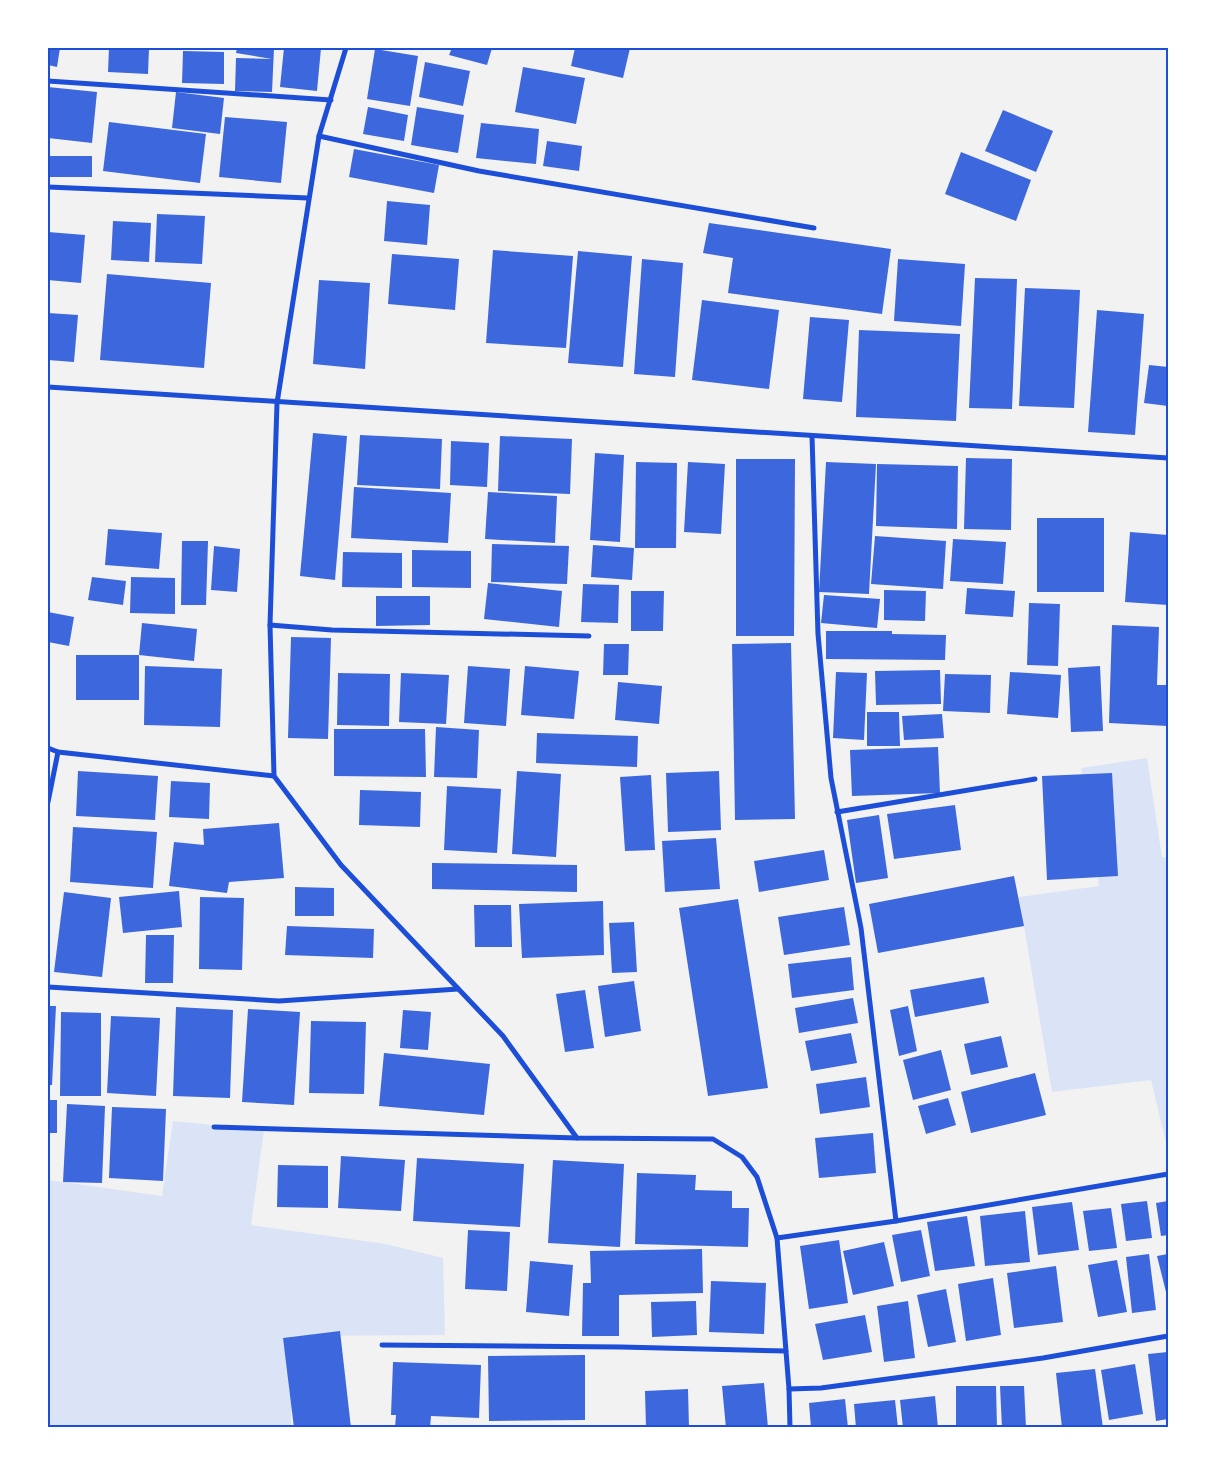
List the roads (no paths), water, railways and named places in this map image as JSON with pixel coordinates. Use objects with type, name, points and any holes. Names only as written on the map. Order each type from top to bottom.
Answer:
[{"type":"street","points":[[346,48],[320,136],[308,198],[277,403],[270,625],[274,776],[341,865],[503,1036],[577,1138]]},
{"type":"street","points":[[48,80],[331,100]]},
{"type":"street","points":[[320,136],[479,171],[814,228]]},
{"type":"street","points":[[48,187],[308,198]]},
{"type":"street","points":[[48,387],[1168,458]]},
{"type":"street","points":[[812,436],[818,634],[831,778],[861,928],[896,1221]]},
{"type":"street","points":[[270,625],[332,630],[589,636]]},
{"type":"street","points":[[48,748],[58,752],[274,776]]},
{"type":"street","points":[[48,802],[58,752]]},
{"type":"street","points":[[837,812],[1036,779]]},
{"type":"street","points":[[48,987],[279,1001],[458,989]]},
{"type":"street","points":[[214,1127],[577,1138],[713,1140],[742,1157],[757,1177],[777,1238],[789,1390],[790,1428]]},
{"type":"street","points":[[777,1238],[896,1221],[1168,1174]]},
{"type":"street","points":[[789,1390],[821,1388],[1043,1358],[1168,1336]]},
{"type":"street","points":[[382,1345],[786,1350]]}]
